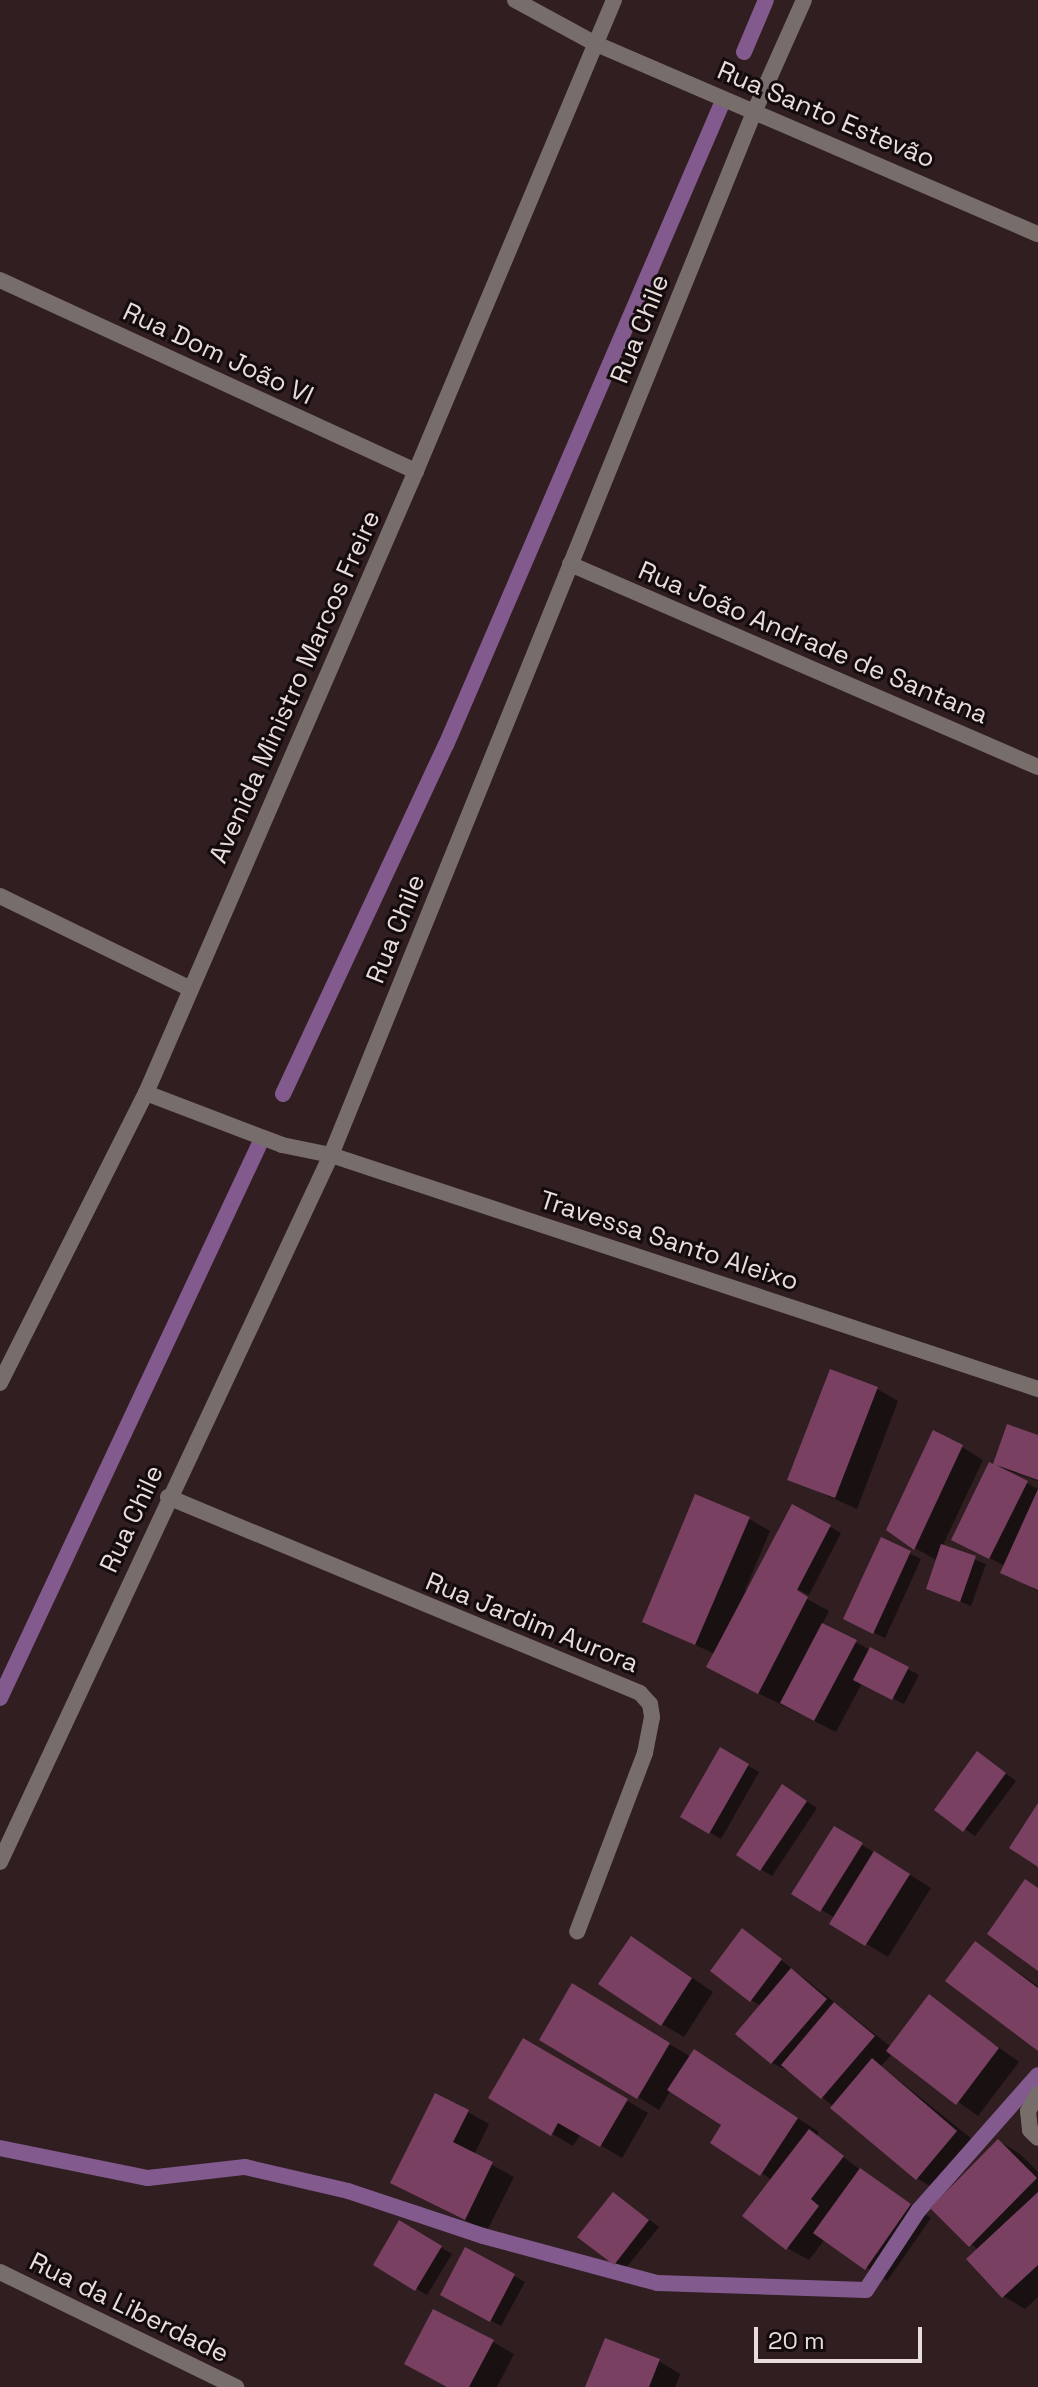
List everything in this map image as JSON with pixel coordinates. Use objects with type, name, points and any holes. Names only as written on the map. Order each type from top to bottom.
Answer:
[{"type":"street","name":"Rua Santo Estevão","points":[[515,0],[594,43],[1038,234]]},
{"type":"street","name":"Avenida Ministro Marcos Freire","points":[[0,1383],[146,1093],[416,471],[614,0]]},
{"type":"street","name":"Rua Chile","points":[[0,1862],[168,1497],[331,1155],[755,110],[804,0]]},
{"type":"street","name":"Rua Dom João VI","points":[[0,280],[416,471]]},
{"type":"street","name":"Rua João Andrade de Santana","points":[[570,564],[1038,767]]},
{"type":"street","points":[[0,896],[189,988]]},
{"type":"street","name":"Travessa Santo Aleixo","points":[[146,1093],[282,1145],[331,1155],[1038,1389]]},
{"type":"street","name":"Rua Jardim Aurora","points":[[168,1497],[640,1693],[650,1704],[652,1717],[645,1753],[577,1932]]},
{"type":"street","points":[[1038,2094],[1028,2111],[1030,2130],[1038,2138]]},
{"type":"street","name":"Rua da Liberdade","points":[[0,2272],[236,2387]]},
{"type":"building","points":[[830,1369],[878,1387],[835,1498],[787,1480]]},
{"type":"building","points":[[1007,1424],[1038,1435],[1038,1480],[996,1465],[1028,1481],[989,1559],[951,1540],[989,1462],[993,1464]]},
{"type":"building","points":[[933,1430],[963,1445],[914,1550],[886,1530]]},
{"type":"building","points":[[1038,1489],[1038,1590],[1000,1573]]},
{"type":"building","points":[[695,1494],[750,1517],[695,1645],[642,1622]]},
{"type":"building","points":[[792,1504],[831,1525],[797,1590],[808,1597],[758,1694],[706,1667]]},
{"type":"building","points":[[881,1537],[911,1551],[873,1634],[843,1619]]},
{"type":"building","points":[[941,1544],[976,1556],[960,1602],[926,1589]]},
{"type":"building","points":[[822,1623],[857,1640],[814,1721],[780,1703]]},
{"type":"building","points":[[870,1647],[909,1667],[892,1700],[853,1680]]},
{"type":"building","points":[[720,1747],[749,1764],[709,1834],[680,1817]]},
{"type":"building","points":[[977,1751],[1006,1773],[963,1832],[934,1810]]},
{"type":"building","points":[[782,1784],[807,1801],[760,1871],[736,1855]]},
{"type":"building","points":[[1038,1803],[1038,1867],[1009,1848]]},
{"type":"building","points":[[834,1826],[863,1843],[820,1912],[791,1894]]},
{"type":"building","points":[[874,1851],[910,1874],[865,1946],[829,1924]]},
{"type":"building","points":[[1025,1879],[1038,1888],[1038,1971],[987,1934]]},
{"type":"building","points":[[742,1928],[782,1959],[750,2002],[710,1971]]},
{"type":"building","points":[[631,1936],[692,1978],[661,2026],[598,1984]]},
{"type":"building","points":[[975,1941],[1038,1988],[1038,2051],[945,1981]]},
{"type":"building","points":[[791,1968],[827,1999],[771,2064],[735,2034]]},
{"type":"building","points":[[572,1983],[670,2043],[637,2099],[539,2040]]},
{"type":"building","points":[[929,1994],[999,2048],[956,2105],[886,2051]]},
{"type":"building","points":[[834,2002],[875,2036],[821,2099],[781,2065]]},
{"type":"building","points":[[523,2038],[628,2099],[600,2147],[558,2123],[551,2136],[488,2098]]},
{"type":"building","points":[[694,2049],[798,2118],[760,2176],[710,2143],[721,2125],[667,2090]]},
{"type":"building","points":[[872,2058],[957,2131],[916,2180],[830,2108]]},
{"type":"building","points":[[435,2093],[469,2110],[453,2142],[493,2162],[465,2220],[390,2183]]},
{"type":"building","points":[[809,2129],[844,2156],[811,2199],[819,2206],[786,2250],[742,2216]]},
{"type":"building","points":[[998,2139],[1037,2178],[969,2247],[930,2208]]},
{"type":"building","points":[[860,2168],[911,2204],[865,2270],[813,2233]]},
{"type":"building","points":[[613,2192],[649,2220],[614,2265],[577,2237]]},
{"type":"building","points":[[1038,2192],[1038,2265],[1002,2298],[966,2259]]},
{"type":"building","points":[[399,2220],[442,2246],[415,2291],[373,2265]]},
{"type":"building","points":[[465,2247],[515,2274],[490,2322],[440,2295]]},
{"type":"building","points":[[433,2309],[494,2340],[469,2387],[447,2387],[404,2364]]},
{"type":"building","points":[[605,2338],[660,2359],[649,2387],[585,2387]]},
{"type":"waterway","points":[[744,52],[766,0]]},
{"type":"waterway","points":[[283,1094],[446,745],[723,101]]},
{"type":"waterway","points":[[0,1698],[260,1143]]},
{"type":"waterway","points":[[0,2148],[148,2178],[245,2167],[348,2191],[483,2236],[657,2283],[866,2290],[918,2211],[1038,2075]]}]
